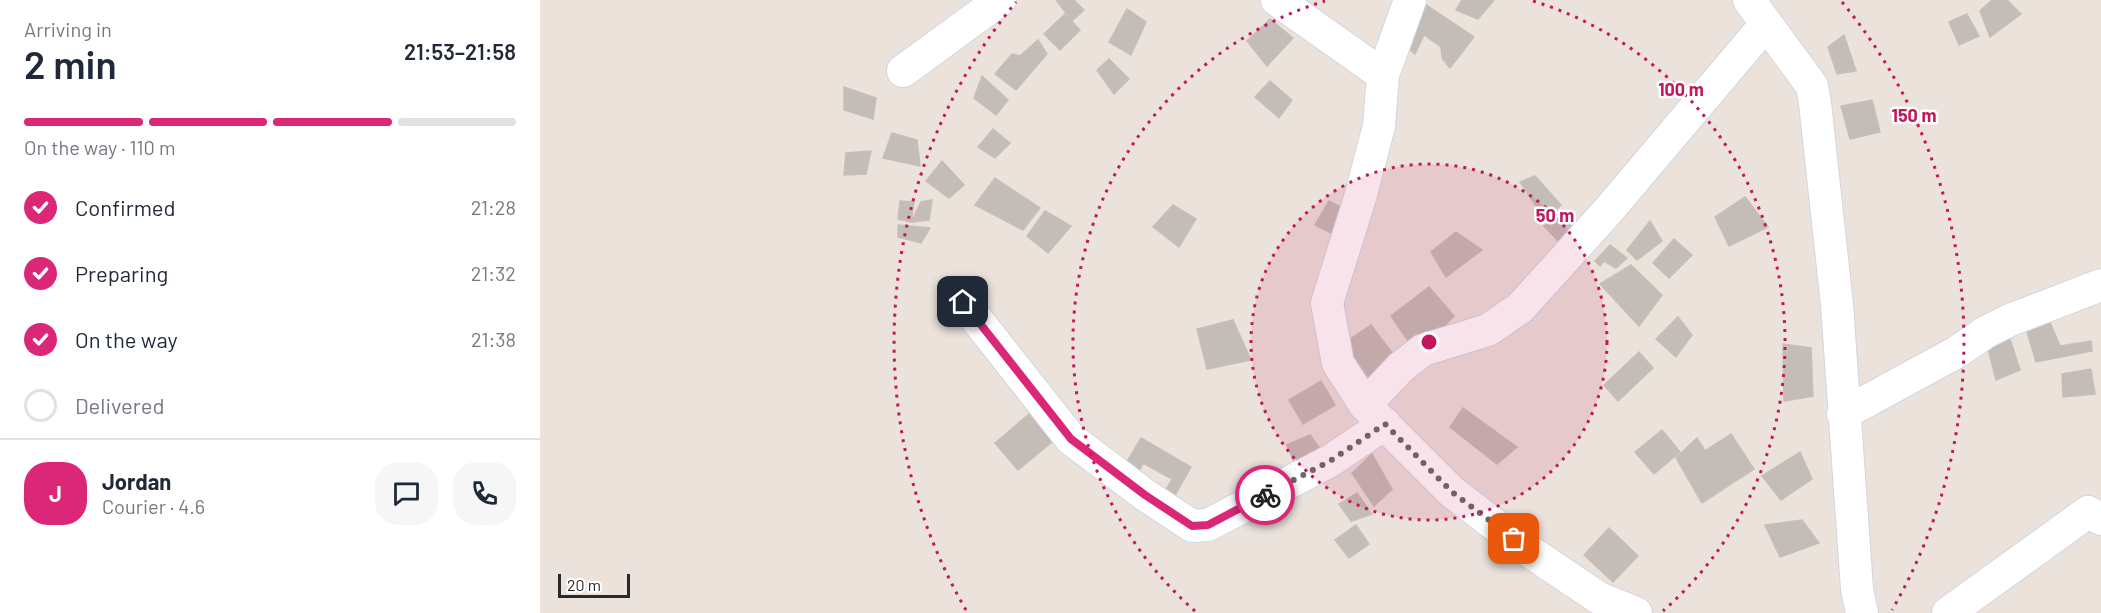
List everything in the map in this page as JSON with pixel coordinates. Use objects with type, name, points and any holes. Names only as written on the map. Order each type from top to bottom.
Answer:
[{"type":"street","points":[[903,71],[1000,0]]},
{"type":"street","points":[[1277,0],[1327,38],[1383,75]]},
{"type":"street","points":[[1410,0],[1383,75],[1379,126],[1360,198],[1327,303],[1338,363],[1375,414],[1452,492],[1521,544],[1599,598],[1635,613]]},
{"type":"street","points":[[963,302],[1071,439],[1145,495],[1192,526],[1208,525],[1330,461],[1375,414],[1401,367],[1423,350],[1488,330],[1520,308],[1607,212],[1758,12],[1812,86],[1815,103],[1837,305],[1857,589],[1862,613]]},
{"type":"street","points":[[1843,414],[1957,352],[1986,332],[2010,320],[2101,285]]},
{"type":"street","points":[[1948,613],[2097,508]]},
{"type":"building","points":[[1056,0],[1074,0],[1084,10],[1072,21]]},
{"type":"building","points":[[1462,0],[1494,0],[1478,19],[1456,10]]},
{"type":"building","points":[[1992,0],[2007,0],[2021,14],[1990,37],[1980,11]]},
{"type":"building","points":[[1425,4],[1474,37],[1450,68],[1442,58],[1441,47],[1424,35],[1415,54],[1401,42]]},
{"type":"building","points":[[1127,9],[1146,22],[1131,55],[1109,42]]},
{"type":"building","points":[[1065,14],[1080,30],[1060,50],[1044,34]]},
{"type":"building","points":[[1967,14],[1979,36],[1959,45],[1949,22]]},
{"type":"building","points":[[1270,19],[1293,38],[1267,66],[1247,41]]},
{"type":"building","points":[[1844,35],[1856,71],[1837,74],[1828,47]]},
{"type":"building","points":[[1038,40],[1047,54],[1016,90],[995,74],[1012,54],[1020,56]]},
{"type":"building","points":[[1109,59],[1129,79],[1114,94],[1097,70]]},
{"type":"building","points":[[982,76],[1008,100],[996,115],[974,98]]},
{"type":"building","points":[[1270,81],[1292,100],[1279,118],[1255,97]]},
{"type":"building","points":[[844,87],[876,98],[873,119],[844,110]]},
{"type":"building","points":[[1872,100],[1880,132],[1850,139],[1841,106]]},
{"type":"building","points":[[993,129],[1010,143],[995,158],[978,147]]},
{"type":"building","points":[[892,133],[917,140],[920,166],[883,158]]},
{"type":"building","points":[[871,151],[866,174],[844,175],[846,153]]},
{"type":"building","points":[[942,161],[964,185],[949,198],[926,181]]},
{"type":"building","points":[[1535,176],[1561,205],[1546,220],[1520,182]]},
{"type":"building","points":[[995,178],[1040,208],[1023,230],[975,205]]},
{"type":"building","points":[[1745,197],[1768,227],[1729,246],[1715,217]]},
{"type":"building","points":[[932,200],[929,220],[911,222],[921,202]]},
{"type":"building","points":[[900,201],[914,202],[911,222],[898,219]]},
{"type":"building","points":[[1329,201],[1346,210],[1335,235],[1315,225]]},
{"type":"building","points":[[1173,205],[1196,219],[1179,247],[1153,227]]},
{"type":"building","points":[[1045,211],[1071,226],[1048,253],[1027,236]]},
{"type":"building","points":[[1565,217],[1580,236],[1566,249],[1544,226]]},
{"type":"building","points":[[1650,221],[1662,241],[1637,260],[1627,250]]},
{"type":"building","points":[[898,225],[930,228],[921,243],[898,237]]},
{"type":"building","points":[[1456,232],[1482,250],[1446,277],[1431,252]]},
{"type":"building","points":[[1674,239],[1692,255],[1669,278],[1653,263]]},
{"type":"building","points":[[1610,245],[1627,258],[1616,268],[1604,261],[1600,266],[1595,261]]},
{"type":"building","points":[[1631,265],[1662,295],[1639,326],[1600,284]]},
{"type":"building","points":[[1429,287],[1454,316],[1417,354],[1391,316]]},
{"type":"building","points":[[1678,317],[1692,335],[1676,357],[1656,339]]},
{"type":"building","points":[[1233,320],[1251,360],[1207,369],[1197,329]]},
{"type":"building","points":[[2049,320],[2060,346],[2091,341],[2092,351],[2036,362],[2026,329]]},
{"type":"building","points":[[1371,325],[1393,354],[1379,382],[1358,371],[1346,342]]},
{"type":"building","points":[[2010,339],[2020,370],[1996,380],[1986,341]]},
{"type":"building","points":[[1783,344],[1811,348],[1813,396],[1784,401]]},
{"type":"building","points":[[1639,352],[1653,368],[1618,401],[1604,385]]},
{"type":"building","points":[[2091,369],[2095,394],[2063,397],[2062,374]]},
{"type":"building","points":[[1321,381],[1335,405],[1303,424],[1289,400]]},
{"type":"building","points":[[1463,408],[1517,447],[1497,464],[1450,427]]},
{"type":"building","points":[[1029,414],[1052,442],[1018,470],[995,443]]},
{"type":"building","points":[[1662,430],[1680,452],[1654,474],[1635,452]]},
{"type":"building","points":[[1731,434],[1754,469],[1702,503],[1676,458],[1697,438],[1705,451]]},
{"type":"building","points":[[1310,435],[1324,454],[1296,468],[1287,445]]},
{"type":"building","points":[[1141,438],[1191,467],[1173,499],[1164,493],[1172,479],[1143,463],[1138,473],[1119,475]]},
{"type":"building","points":[[1800,452],[1812,479],[1781,500],[1762,476]]},
{"type":"building","points":[[1372,454],[1392,489],[1374,506],[1352,473]]},
{"type":"building","points":[[1357,493],[1372,514],[1351,521],[1339,504]]},
{"type":"building","points":[[1802,520],[1819,543],[1780,557],[1765,525]]},
{"type":"building","points":[[1356,525],[1369,544],[1349,558],[1335,540]]},
{"type":"building","points":[[1609,528],[1638,556],[1613,582],[1584,555]]},
{"type":"way so far","points":[[1265,495],[1330,461],[1385,424],[1452,492],[1514,539]]},
{"type":"route","points":[[963,302],[1071,439],[1145,495],[1192,526],[1208,525],[1265,495]]}]
